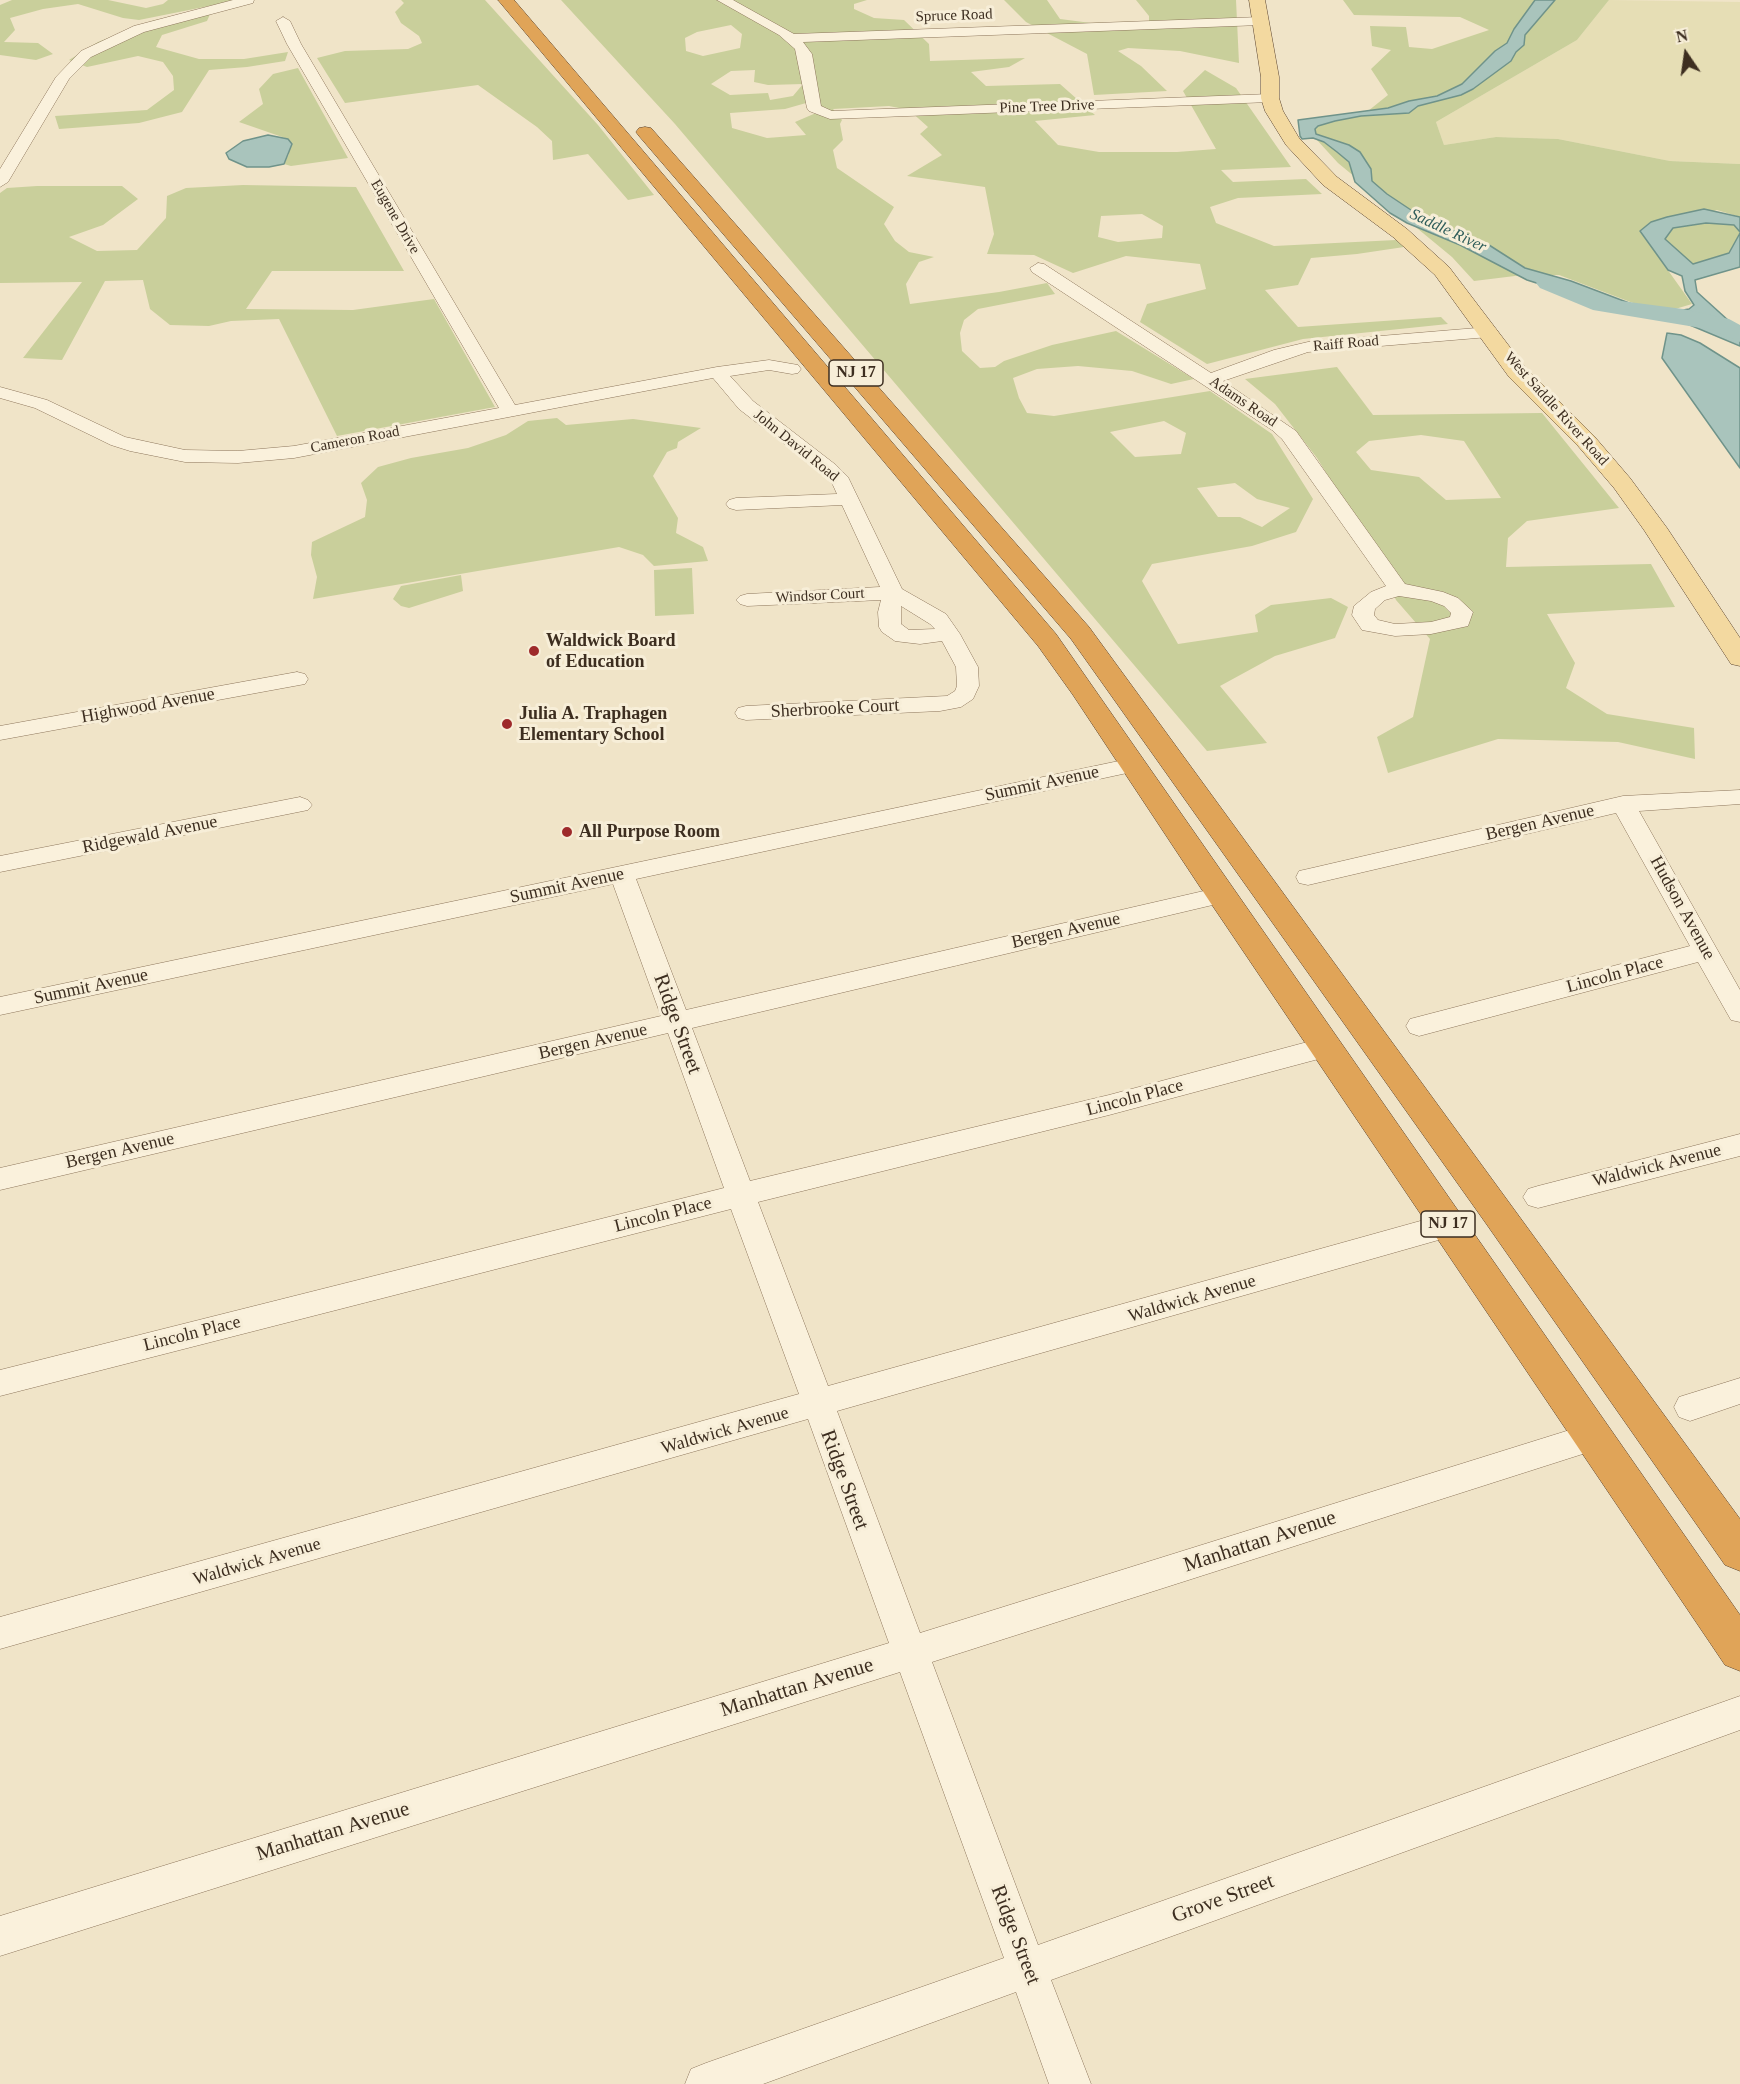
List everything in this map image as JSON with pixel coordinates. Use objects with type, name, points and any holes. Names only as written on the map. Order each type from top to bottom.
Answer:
[{"type":"highway","name":"NJ 17","points":[[506,0],[1047,640],[1740,1652]]},
{"type":"highway","name":"NJ 17","points":[[530,0],[1080,633],[1740,1552]]},
{"type":"highway","points":[[773,352],[780,324]]},
{"type":"highway","points":[[792,369],[835,387]]},
{"type":"main road","name":"West Saddle River Road","points":[[1257,0],[1270,77],[1270,98],[1282,128],[1304,155],[1330,181],[1422,252],[1455,286],[1517,372],[1578,432],[1622,483],[1655,528],[1740,658]]},
{"type":"street","points":[[0,182],[63,77],[86,54],[139,28],[248,0]]},
{"type":"street","points":[[723,0],[793,38]]},
{"type":"street","name":"Eugene Drive","points":[[283,21],[294,44],[510,411]]},
{"type":"street","name":"Spruce Road","points":[[793,38],[1261,21]]},
{"type":"street","name":"Pine Tree Drive","points":[[793,38],[805,54],[814,108],[823,113],[839,116],[1270,98]]},
{"type":"street","name":"Adams Road","points":[[1038,268],[1279,426],[1289,435],[1398,589]]},
{"type":"street","name":"Raiff Road","points":[[1209,380],[1280,354],[1308,347],[1489,332]]},
{"type":"street","name":"Cameron Road","points":[[717,372],[773,352]]},
{"type":"street","name":"Cameron Road","points":[[0,392],[41,404],[118,441],[137,447],[176,455],[213,458],[294,452],[717,372],[769,366],[792,369]]},
{"type":"street","name":"John David Road","points":[[717,372],[746,405],[830,469],[841,481],[893,592]]},
{"type":"street","points":[[736,504],[850,499]]},
{"type":"street","points":[[893,592],[938,619],[949,634],[920,638],[895,632],[890,627],[889,612],[893,592]]},
{"type":"street","name":"Windsor Court","points":[[747,600],[893,592]]},
{"type":"street","name":"Sherbrooke Court","points":[[746,713],[953,702],[965,694],[968,686],[967,667],[949,634]]},
{"type":"street","name":"Highwood Avenue","points":[[0,733],[297,679]]},
{"type":"street","name":"Summit Avenue","points":[[0,1006],[1133,765]]},
{"type":"street","name":"Bergen Avenue","points":[[1308,877],[1623,804],[1740,797]]},
{"type":"street","name":"Hudson Avenue","points":[[1623,804],[1740,1013]]},
{"type":"street","name":"Ridgewald Avenue","points":[[0,864],[300,806]]},
{"type":"street","name":"Ridge Street","points":[[622,874],[1070,2084]]},
{"type":"street","name":"Bergen Avenue","points":[[0,1179],[1221,895]]},
{"type":"street","name":"Lincoln Place","points":[[1419,1026],[1706,951]]},
{"type":"street","name":"Lincoln Place","points":[[0,1383],[1109,1105],[1326,1047]]},
{"type":"street","name":"Waldwick Avenue","points":[[1538,1197],[1740,1145]]},
{"type":"street","name":"Waldwick Avenue","points":[[0,1633],[817,1405],[1449,1225]]},
{"type":"street","points":[[1690,1407],[1740,1391]]},
{"type":"street","name":"Manhattan Avenue","points":[[0,1936],[909,1653],[1592,1437]]},
{"type":"street","name":"Grove Street","points":[[706,2084],[1740,1713]]},
{"type":"shaded area","points":[[1609,0],[1740,2],[1740,164],[1670,161],[1558,139],[1496,137],[1444,145],[1436,122],[1577,40]]},
{"type":"green space","points":[[12,0],[108,0],[146,8],[163,4],[168,0],[239,0],[139,20],[123,18],[78,4],[43,9],[10,18],[15,30],[4,42],[38,43],[53,54],[36,60],[0,55],[0,5]]},
{"type":"green space","points":[[401,0],[485,0],[598,125],[654,195],[628,200],[588,154],[553,160],[552,141],[537,127],[478,85],[345,103],[317,58],[345,51],[408,49],[422,43],[419,36],[401,23],[395,12],[404,3]]},
{"type":"green space","points":[[561,0],[867,0],[854,4],[854,9],[874,18],[904,20],[929,44],[930,61],[1025,58],[1009,67],[971,72],[986,86],[1060,84],[1095,115],[1035,121],[1058,145],[1099,152],[1177,152],[1216,149],[1183,91],[1205,70],[1236,88],[1291,167],[1221,170],[1233,182],[1306,179],[1322,194],[1238,198],[1210,207],[1216,223],[1274,246],[1396,240],[1404,247],[1311,258],[1298,285],[1265,290],[1298,327],[1441,317],[1448,324],[1303,339],[1207,364],[1140,322],[1147,304],[1206,289],[1200,264],[1126,256],[1073,273],[1034,255],[987,254],[994,234],[985,187],[907,176],[942,155],[920,134],[928,127],[909,110],[889,106],[833,109],[842,120],[840,124],[843,140],[833,150],[837,168],[894,207],[884,224],[895,241],[909,252],[934,257],[919,262],[906,284],[910,304],[1047,283],[1055,294],[978,309],[964,320],[960,333],[962,351],[980,368],[995,367],[1004,361],[1052,345],[1116,331],[1194,379],[1171,384],[1132,371],[1078,366],[1037,369],[1013,378],[1019,398],[1027,413],[1054,416],[1210,391],[1272,434],[1313,499],[1296,532],[1252,546],[1152,564],[1142,581],[1178,644],[1258,632],[1255,615],[1271,605],[1331,598],[1348,607],[1335,638],[1275,656],[1220,686],[1267,743],[1207,751],[675,124]],"holes":[[[731,25],[742,34],[740,48],[703,56],[686,51],[685,38],[697,32]],[[755,70],[754,82],[768,85],[803,84],[793,96],[770,100],[768,93],[730,95],[711,84],[731,71]],[[806,103],[816,113],[795,122],[806,135],[767,138],[732,128],[730,113],[785,109]],[[1142,214],[1163,226],[1162,238],[1118,242],[1098,237],[1101,216]],[[1164,421],[1186,433],[1181,454],[1135,457],[1110,432]],[[1235,483],[1257,499],[1290,508],[1262,527],[1240,517],[1218,517],[1197,488]]]},
{"type":"green space","points":[[1004,0],[1047,0],[1060,19],[1091,23],[1149,21],[1149,16],[1136,0],[1236,0],[1239,63],[1180,51],[1128,48],[1118,51],[1141,66],[1167,91],[1094,95],[1087,54],[1026,22]]},
{"type":"green space","points":[[1343,0],[1609,0],[1577,40],[1436,122],[1444,145],[1496,137],[1558,139],[1670,161],[1740,164],[1740,217],[1717,210],[1640,231],[1692,304],[1665,312],[1649,309],[1559,275],[1523,275],[1474,281],[1452,257],[1338,163],[1306,128],[1368,111],[1388,95],[1371,69],[1391,50],[1372,46],[1370,26],[1406,27],[1409,47],[1432,49],[1489,30],[1460,17],[1354,15]]},
{"type":"green space","points":[[211,12],[207,21],[162,35],[156,47],[199,59],[244,59],[288,52],[285,61],[209,70],[182,112],[139,123],[59,129],[55,116],[147,110],[174,90],[173,76],[163,62],[138,56],[87,67],[69,60],[98,42],[155,20]]},
{"type":"green space","points":[[298,68],[348,158],[291,166],[284,164],[289,154],[288,139],[239,122],[263,104],[259,89],[273,74]]},
{"type":"green space","points":[[243,185],[356,187],[404,271],[272,271],[246,309],[353,310],[434,299],[495,407],[337,436],[279,319],[231,321],[209,326],[170,325],[150,309],[143,280],[105,281],[62,360],[23,358],[82,282],[0,283],[0,193],[7,188],[37,186],[122,186],[138,199],[103,225],[69,237],[97,251],[137,250],[166,218],[167,196],[186,188]]},
{"type":"green space","points":[[1706,223],[1734,225],[1740,232],[1729,253],[1693,264],[1665,239],[1673,228]]},
{"type":"green space","points":[[1337,367],[1373,415],[1542,413],[1619,508],[1527,521],[1508,538],[1506,567],[1651,564],[1675,607],[1547,614],[1575,663],[1566,688],[1607,714],[1694,728],[1695,759],[1618,742],[1498,739],[1388,773],[1377,737],[1413,717],[1430,639],[1396,600],[1378,557],[1317,458],[1275,404],[1245,379]],"holes":[[[1421,435],[1464,441],[1501,498],[1446,500],[1419,477],[1371,470],[1356,452],[1369,441]]]},
{"type":"green space","points":[[557,418],[566,425],[633,419],[701,428],[678,442],[677,448],[667,452],[653,476],[678,518],[676,533],[703,547],[708,561],[654,566],[643,555],[619,547],[313,599],[317,577],[311,555],[312,542],[365,517],[367,500],[361,483],[378,467],[411,458],[468,448],[506,435],[528,421]]},
{"type":"green space","points":[[692,568],[694,614],[655,616],[654,570]]},
{"type":"green space","points":[[461,575],[463,591],[409,608],[401,606],[393,599],[401,586]]},
{"type":"water","points":[[1535,0],[1555,0],[1525,35],[1524,45],[1511,61],[1473,89],[1461,95],[1418,106],[1409,113],[1361,116],[1335,121],[1318,126],[1315,129],[1316,134],[1349,145],[1360,152],[1371,169],[1372,181],[1423,218],[1489,245],[1525,268],[1571,281],[1645,309],[1665,313],[1689,309],[1694,305],[1685,291],[1682,276],[1668,270],[1640,231],[1651,222],[1704,209],[1740,217],[1740,232],[1734,225],[1706,223],[1673,228],[1665,239],[1693,264],[1729,253],[1740,233],[1740,267],[1695,280],[1697,292],[1740,331],[1740,346],[1685,323],[1634,314],[1527,280],[1460,245],[1407,223],[1390,213],[1355,182],[1349,162],[1337,152],[1324,142],[1313,138],[1302,139],[1300,136],[1298,120],[1388,108],[1409,101],[1437,96],[1462,84],[1495,51],[1507,43]]},
{"type":"water","points":[[268,135],[288,139],[292,144],[284,164],[247,167],[229,159],[226,153],[243,141]]},
{"type":"water","points":[[1667,333],[1681,335],[1700,343],[1740,368],[1740,468],[1662,358]]},
{"type":"waterway","name":"Saddle River","points":[[1548,283],[1601,305],[1683,316],[1721,324],[1740,335]]},
{"type":"place","name":"Waldwick Board of Education","points":[[534,651]]},
{"type":"place","name":"Julia A. Traphagen Elementary School","points":[[507,724]]},
{"type":"place","name":"All Purpose Room","points":[[567,832]]}]
